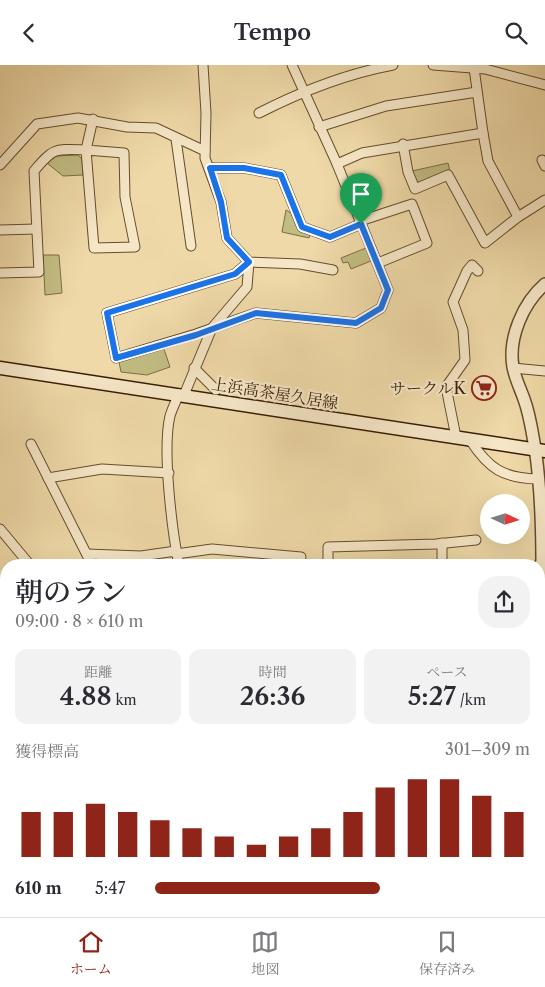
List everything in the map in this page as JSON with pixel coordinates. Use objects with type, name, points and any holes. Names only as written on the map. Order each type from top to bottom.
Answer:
[{"type":"main road","name":"上浜高茶屋久居線","points":[[0,368],[540,450]]},
{"type":"street","points":[[178,559],[169,473],[169,425],[212,328],[247,287],[249,262],[227,238],[221,202],[205,151],[206,113],[203,65]]},
{"type":"street","points":[[292,65],[337,164],[388,290],[381,308],[356,323],[256,313],[116,358],[107,313],[235,274],[249,262],[300,264],[333,270]]},
{"type":"street","points":[[258,113],[303,91],[353,74],[393,65]]},
{"type":"street","points":[[433,65],[474,68],[502,73],[545,85]]},
{"type":"street","points":[[474,68],[488,161],[518,217]]},
{"type":"street","points":[[319,127],[386,106],[477,92]]},
{"type":"street","points":[[0,165],[40,123],[78,118],[93,119],[127,127],[156,128],[205,151]]},
{"type":"street","points":[[0,273],[39,271],[34,171],[50,153],[64,150],[86,151],[124,153],[126,197],[135,247],[94,248],[86,151],[93,119]]},
{"type":"street","points":[[337,164],[362,153],[403,144],[483,133]]},
{"type":"street","points":[[176,139],[191,246]]},
{"type":"street","points":[[403,144],[408,172],[415,189],[448,175],[485,243],[518,217],[545,200]]},
{"type":"street","points":[[210,168],[244,168],[281,175],[302,227],[330,237],[360,223],[412,204],[427,243],[378,263]]},
{"type":"street","points":[[0,230],[36,229]]},
{"type":"street","points":[[456,437],[446,387],[465,360],[463,330],[454,302],[467,271],[472,265],[478,271]]},
{"type":"street","points":[[541,559],[542,498],[538,479],[540,450],[513,367],[512,358],[518,325],[532,298],[545,284]]},
{"type":"street","points":[[513,367],[545,371]]},
{"type":"street","points":[[194,368],[216,390]]},
{"type":"street","points":[[470,440],[481,457],[499,472],[512,477],[538,479]]},
{"type":"street","points":[[31,444],[89,559]]},
{"type":"street","points":[[48,478],[102,469],[169,473]]},
{"type":"street","points":[[0,529],[25,559]]},
{"type":"street","points":[[327,559],[326,547],[476,540]]},
{"type":"street","points":[[442,543],[442,559]]},
{"type":"street","points":[[87,555],[141,556],[212,549],[301,557]]},
{"type":"shaded area","points":[[78,155],[82,159],[83,175],[63,176],[47,163],[56,156]]},
{"type":"shaded area","points":[[448,163],[450,171],[421,183],[416,181],[412,171]]},
{"type":"shaded area","points":[[286,210],[291,213],[298,230],[310,235],[309,238],[282,232]]},
{"type":"shaded area","points":[[366,248],[371,261],[351,269],[348,262],[343,263],[341,258]]},
{"type":"shaded area","points":[[43,255],[59,255],[62,293],[45,295]]},
{"type":"shaded area","points":[[164,349],[170,367],[147,375],[121,372],[119,362]]},
{"type":"place","name":"サークルK","points":[[484,388]]},
{"type":"route","points":[[210,168],[244,168],[281,175],[302,227],[330,237],[361,224],[388,290],[381,308],[356,323],[256,313],[196,335],[116,358],[107,313],[235,274],[249,262],[227,238],[221,202],[210,168]]}]
